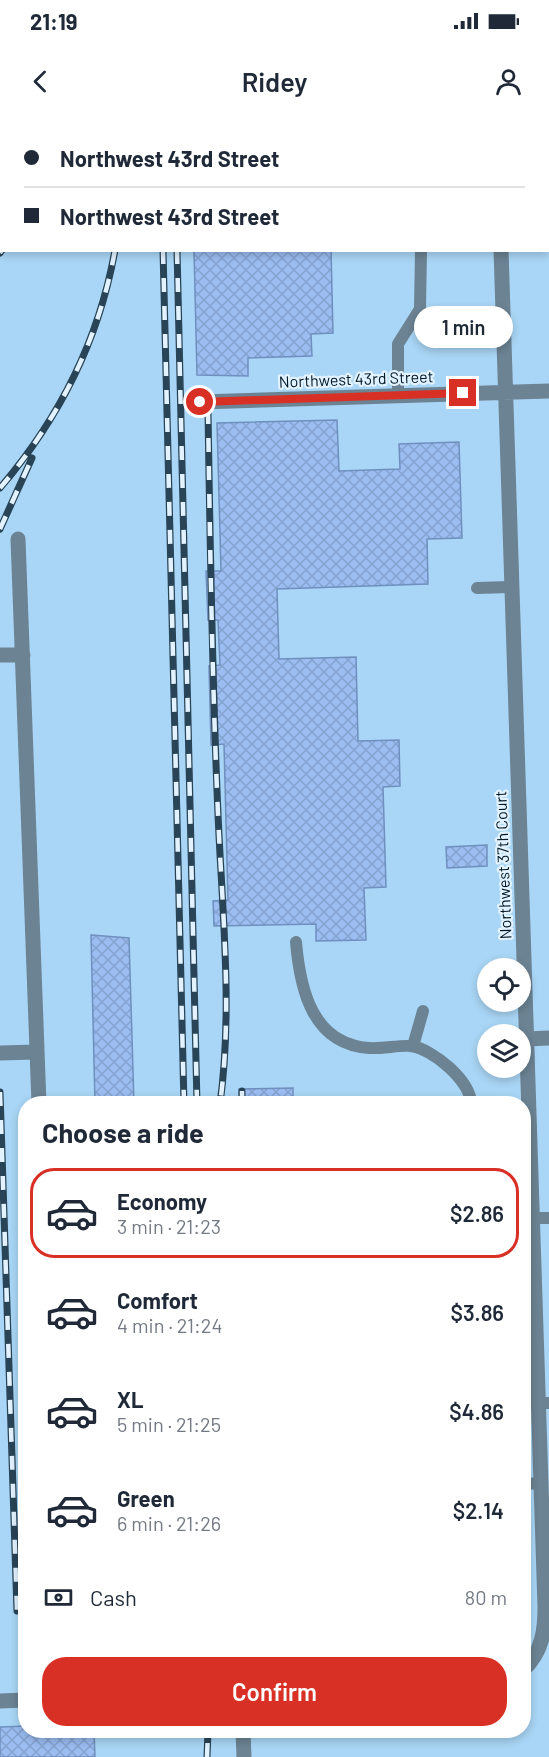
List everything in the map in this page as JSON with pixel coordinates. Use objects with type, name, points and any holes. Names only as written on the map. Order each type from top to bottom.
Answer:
[{"type":"street","name":"Northwest 37th Court","points":[[501,252],[526,1024]]},
{"type":"street","name":"Northwest 43rd Street","points":[[200,402],[549,391]]},
{"type":"street","points":[[18,539],[39,1096]]},
{"type":"street","points":[[0,655],[23,654]]},
{"type":"street","points":[[531,1039],[549,1038]]},
{"type":"street","points":[[0,1053],[37,1052]]},
{"type":"street","name":"Northwest 37th Court","points":[[528,1078],[528,1096]]},
{"type":"street","name":"Northwest 37th Court","points":[[531,1167],[533,1218],[531,1244]]},
{"type":"street","name":"Northwest 37th Court","points":[[531,1344],[544,1403],[545,1621],[544,1635],[531,1661]]},
{"type":"street","points":[[0,1701],[18,1700]]},
{"type":"street","points":[[243,1738],[244,1757]]},
{"type":"lane","points":[[398,396],[398,344],[420,309],[421,252]]},
{"type":"lane","points":[[477,588],[513,586]]},
{"type":"lane","points":[[296,942],[299,975],[311,1013],[339,1042],[369,1048],[413,1046],[444,1062],[463,1081],[471,1096]]},
{"type":"lane","points":[[413,1046],[423,1011]]},
{"type":"lane","points":[[533,1218],[549,1218]]},
{"type":"building","points":[[194,252],[331,252],[333,333],[311,334],[312,356],[248,358],[248,376],[197,375]]},
{"type":"building","points":[[337,420],[339,471],[400,469],[399,444],[459,442],[462,538],[427,539],[428,584],[277,589],[279,659],[356,657],[358,741],[399,740],[400,786],[383,787],[386,887],[364,888],[366,940],[316,941],[316,924],[214,926],[213,901],[228,900],[224,744],[211,745],[209,666],[220,665],[218,620],[208,620],[206,571],[221,571],[217,423]]},
{"type":"building","points":[[487,845],[487,866],[447,868],[446,847]]},
{"type":"building","points":[[91,935],[129,938],[134,1096],[95,1096]]},
{"type":"building","points":[[293,1088],[293,1096],[239,1096],[239,1089]]},
{"type":"building","points":[[18,1726],[18,1738],[94,1738],[95,1757],[0,1757],[0,1727]]},
{"type":"railway","points":[[0,488],[41,434],[74,377],[99,315],[115,252]]},
{"type":"railway","points":[[163,252],[184,1096]]},
{"type":"railway","points":[[177,252],[197,1096]]},
{"type":"railway","points":[[208,410],[214,713],[226,995],[226,1032],[221,1096]]},
{"type":"railway","points":[[0,529],[32,458]]},
{"type":"railway","points":[[242,1091],[242,1096]]},
{"type":"railway","points":[[0,1092],[17,1611]]},
{"type":"railway","points":[[207,1757],[208,1738]]},
{"type":"route","points":[[200,402],[463,393]]}]
